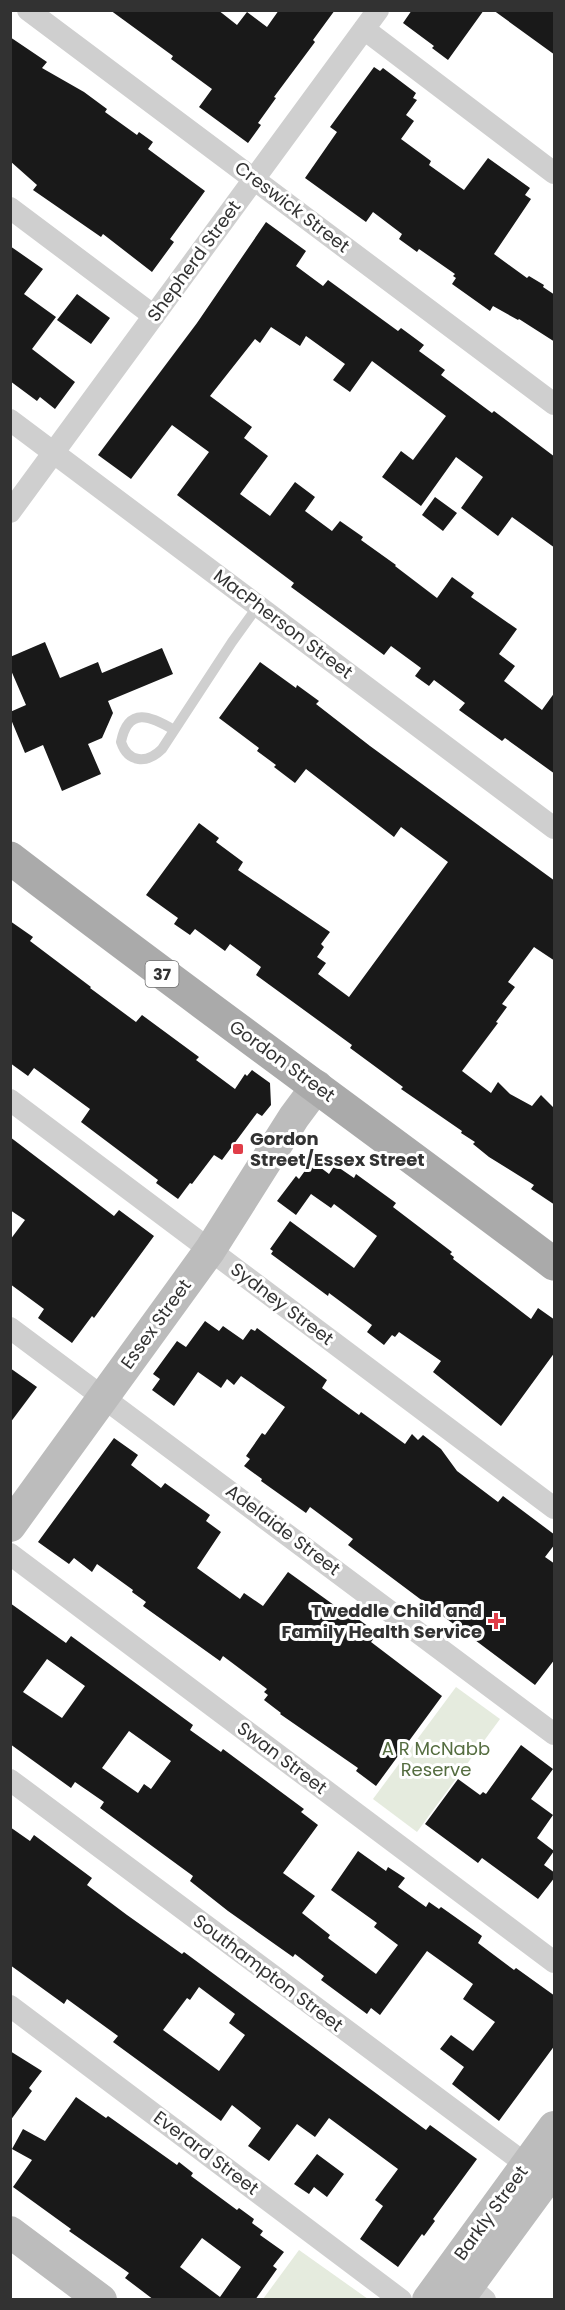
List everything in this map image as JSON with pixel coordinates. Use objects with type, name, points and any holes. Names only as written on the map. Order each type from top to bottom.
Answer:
[{"type":"main road","name":"Gordon Street","points":[[10,858],[202,1004],[317,1086],[555,1264]]},
{"type":"street","name":"Creswick Street","points":[[28,10],[555,404]]},
{"type":"street","name":"Shepherd Street","points":[[10,512],[378,10]]},
{"type":"street","points":[[364,29],[555,173]]},
{"type":"street","points":[[10,208],[154,315]]},
{"type":"street","name":"MacPherson Street","points":[[10,420],[555,828]]},
{"type":"street","name":"Essex Street","points":[[10,1526],[96,1391],[317,1086]]},
{"type":"street","name":"Sydney Street","points":[[10,1100],[555,1508]]},
{"type":"street","name":"Adelaide Street","points":[[10,1328],[555,1734]]},
{"type":"street","name":"Essex Street","points":[[10,1491],[96,1391]]},
{"type":"street","name":"Swan Street","points":[[10,1554],[555,1962]]},
{"type":"street","name":"Southampton Street","points":[[10,1780],[542,2171]]},
{"type":"street","name":"Everard Street","points":[[10,2006],[401,2300]]},
{"type":"street","name":"Barkly Street","points":[[428,2300],[465,2289],[542,2171],[555,2127]]},
{"type":"street","points":[[10,2232],[101,2300]]},
{"type":"lane","points":[[174,730],[154,718],[137,718],[126,727],[120,742],[130,756],[138,760],[146,760],[155,756],[162,749],[258,606]]},
{"type":"green space","name":"A R McNabb Reserve","points":[[456,1687],[500,1719],[417,1832],[373,1799]]},
{"type":"green space","points":[[299,2250],[368,2299],[263,2299]]},
{"type":"building","points":[[110,10],[218,10],[237,25],[247,12],[267,27],[279,10],[335,10],[313,40],[315,42],[274,97],[276,98],[258,123],[261,125],[248,143],[199,107],[212,89],[171,59],[173,56]]},
{"type":"building","points":[[412,10],[484,10],[448,60],[432,48],[434,46],[403,23]]},
{"type":"building","points":[[493,10],[555,10],[555,55]]},
{"type":"building","points":[[10,37],[47,62],[42,68],[84,92],[107,109],[105,112],[137,135],[139,132],[153,142],[148,149],[205,191],[170,239],[174,242],[152,272],[103,234],[101,237],[33,190],[37,185],[10,161]]},
{"type":"building","points":[[374,67],[380,71],[383,68],[416,93],[413,98],[417,100],[406,115],[414,121],[401,139],[431,161],[429,165],[464,190],[488,158],[530,188],[525,195],[531,199],[494,254],[527,278],[529,276],[544,285],[543,287],[555,295],[555,342],[519,319],[493,306],[490,311],[452,284],[456,278],[453,276],[455,274],[419,249],[417,252],[399,239],[402,234],[373,212],[366,222],[305,178],[337,132],[330,127]]},
{"type":"building","points":[[266,222],[306,251],[296,266],[323,286],[328,280],[398,331],[401,328],[424,345],[419,351],[445,370],[441,375],[555,457],[555,548],[512,517],[498,536],[461,508],[483,477],[456,457],[421,506],[382,477],[401,451],[413,460],[446,416],[372,361],[350,392],[333,380],[345,364],[306,336],[300,346],[271,327],[260,343],[255,339],[210,396],[252,427],[244,438],[268,456],[240,494],[270,516],[295,482],[315,497],[305,511],[332,531],[340,521],[363,537],[361,540],[437,598],[452,577],[474,593],[471,597],[517,629],[499,654],[515,666],[504,681],[542,710],[555,692],[555,774],[505,738],[502,741],[459,710],[465,703],[434,680],[429,686],[415,676],[421,668],[391,646],[384,655],[291,587],[294,583],[177,495],[209,452],[172,425],[131,479],[98,455],[197,323]]},
{"type":"building","points":[[10,246],[43,269],[24,294],[56,317],[32,349],[75,382],[55,409],[40,397],[37,401],[10,381]]},
{"type":"building","points":[[77,294],[110,318],[91,344],[57,320]]},
{"type":"building","points":[[435,497],[457,513],[443,531],[422,515]]},
{"type":"building","points":[[45,642],[60,678],[98,662],[102,673],[162,648],[173,674],[108,701],[113,713],[102,738],[88,744],[101,774],[62,791],[43,745],[25,753],[10,717],[10,712],[26,705],[10,668],[10,657]]},
{"type":"building","points":[[260,662],[296,688],[297,685],[319,701],[316,704],[370,746],[555,881],[555,961],[534,947],[508,982],[515,987],[502,1004],[507,1007],[496,1022],[498,1023],[462,1071],[491,1093],[498,1082],[510,1094],[532,1106],[541,1095],[555,1109],[555,1205],[531,1189],[534,1185],[489,1157],[473,1144],[475,1142],[461,1133],[462,1131],[401,1089],[403,1087],[350,1048],[352,1045],[256,975],[261,967],[230,944],[225,951],[195,929],[190,935],[174,924],[178,918],[146,895],[199,823],[219,838],[216,842],[243,862],[238,870],[330,932],[321,944],[324,947],[317,957],[326,963],[318,974],[349,997],[448,862],[401,827],[394,837],[306,769],[295,783],[257,751],[259,748],[219,718]]},
{"type":"building","points":[[10,921],[33,937],[30,941],[90,988],[136,1022],[142,1015],[199,1057],[196,1060],[235,1089],[245,1074],[247,1076],[252,1070],[270,1083],[271,1105],[262,1116],[257,1113],[222,1160],[214,1155],[178,1199],[156,1183],[158,1180],[81,1122],[90,1109],[34,1068],[28,1076],[10,1063]]},
{"type":"building","points":[[10,1137],[114,1216],[119,1210],[154,1236],[94,1318],[92,1316],[72,1343],[38,1318],[44,1309],[10,1284],[10,1240],[25,1220],[10,1210]]},
{"type":"building","points":[[312,1161],[329,1174],[335,1165],[354,1178],[356,1174],[396,1203],[393,1207],[452,1252],[450,1254],[454,1257],[453,1259],[531,1319],[538,1308],[555,1320],[555,1352],[501,1426],[433,1372],[441,1361],[399,1332],[395,1337],[392,1335],[384,1345],[367,1332],[372,1325],[271,1254],[273,1251],[270,1249],[290,1221],[354,1268],[377,1236],[334,1204],[331,1208],[311,1194],[296,1215],[277,1201],[296,1176],[299,1179]]},
{"type":"building","name":"Tweddle Child and Family Health Service","points":[[205,1321],[219,1331],[223,1326],[243,1340],[251,1329],[255,1331],[257,1328],[327,1380],[322,1388],[359,1415],[361,1412],[405,1444],[412,1434],[418,1440],[423,1435],[441,1449],[457,1471],[498,1502],[503,1496],[555,1535],[555,1544],[545,1557],[555,1564],[555,1659],[535,1685],[348,1545],[353,1539],[310,1507],[306,1513],[244,1466],[250,1459],[246,1456],[262,1433],[265,1435],[285,1407],[241,1376],[234,1385],[227,1379],[221,1388],[198,1372],[174,1406],[152,1390],[160,1379],[153,1374],[177,1341],[186,1347]]},
{"type":"building","points":[[10,1368],[37,1387],[10,1423]]},
{"type":"building","points":[[114,1438],[138,1455],[131,1465],[161,1488],[165,1483],[210,1515],[206,1521],[221,1532],[197,1568],[240,1599],[244,1593],[263,1606],[288,1572],[352,1618],[354,1616],[369,1627],[366,1631],[375,1637],[371,1642],[442,1696],[376,1786],[356,1771],[358,1768],[280,1714],[264,1700],[268,1695],[264,1692],[267,1689],[223,1656],[220,1661],[143,1606],[146,1602],[132,1592],[133,1590],[97,1564],[92,1572],[74,1558],[69,1564],[38,1542]]},
{"type":"building","points":[[10,1603],[66,1643],[71,1636],[193,1725],[190,1730],[221,1752],[223,1749],[304,1809],[301,1812],[318,1825],[283,1873],[315,1896],[302,1913],[330,1935],[328,1938],[376,1974],[398,1945],[374,1927],[377,1923],[331,1890],[358,1851],[386,1871],[388,1867],[405,1878],[398,1887],[426,1907],[429,1902],[439,1909],[441,1907],[482,1936],[478,1943],[514,1970],[516,1968],[555,1996],[555,2045],[499,2121],[452,2084],[464,2067],[440,2049],[451,2035],[473,2051],[495,2022],[463,1999],[473,1984],[427,1951],[380,2015],[371,2008],[367,2014],[321,1980],[324,1976],[295,1954],[293,1957],[190,1881],[193,1876],[100,1808],[104,1802],[75,1782],[71,1788],[10,1744]],"holes":[[[47,1659],[85,1686],[62,1718],[23,1692]],[[129,1731],[171,1761],[151,1789],[144,1784],[138,1793],[102,1768]]]},
{"type":"building","points":[[521,1745],[553,1769],[531,1799],[553,1815],[537,1838],[554,1851],[544,1865],[555,1873],[555,1877],[538,1899],[482,1858],[478,1863],[425,1824],[458,1779],[480,1795],[483,1792],[486,1794]]},
{"type":"building","points":[[10,1827],[30,1841],[34,1835],[92,1878],[87,1885],[127,1915],[182,1954],[184,1952],[426,2130],[430,2125],[477,2159],[433,2219],[435,2221],[424,2236],[422,2234],[398,2267],[360,2239],[383,2206],[375,2200],[398,2169],[329,2118],[315,2137],[297,2124],[269,2161],[248,2146],[261,2128],[232,2105],[221,2121],[113,2042],[118,2036],[67,1999],[64,2004],[10,1965]],"holes":[[[199,1987],[235,2014],[229,2023],[245,2035],[219,2071],[163,2030],[187,1998],[190,2000]]]},
{"type":"building","points":[[10,2051],[42,2071],[29,2088],[32,2091],[10,2121]]},
{"type":"building","points":[[76,2097],[106,2118],[108,2116],[177,2165],[179,2162],[193,2173],[191,2176],[237,2210],[239,2208],[254,2219],[252,2223],[263,2231],[260,2235],[284,2252],[273,2266],[277,2269],[255,2300],[154,2300],[125,2278],[129,2273],[69,2231],[71,2229],[13,2187],[32,2160],[12,2149],[23,2129],[45,2141]],"holes":[[[202,2238],[241,2267],[220,2297],[180,2267]]]},
{"type":"building","points":[[317,2154],[344,2174],[327,2197],[314,2187],[309,2194],[294,2184]]},
{"type":"place","name":"Gordon Street/Essex Street","points":[[238,1149]]},
{"type":"place","name":"Tweddle Child and Family Health Service","points":[[496,1621]]}]
